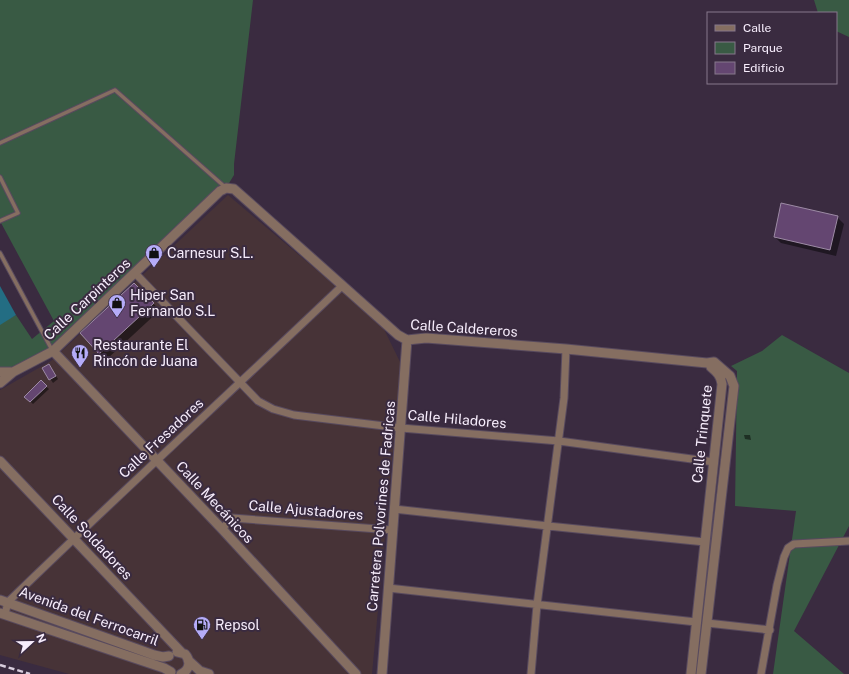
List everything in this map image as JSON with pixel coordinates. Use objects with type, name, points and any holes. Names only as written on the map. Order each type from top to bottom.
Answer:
[{"type":"street","name":"Calle Carpinteros","points":[[13,372],[53,351],[220,191],[226,188]]},
{"type":"street","name":"Calle Caldereros","points":[[226,188],[234,189],[398,335],[407,340],[424,338],[566,349],[707,363]]},
{"type":"street","name":"Calle Hiladores","points":[[135,273],[258,401],[273,409],[294,415],[401,428],[559,441],[714,462]]},
{"type":"street","name":"Calle Fresadores","points":[[4,601],[241,383],[342,286]]},
{"type":"street","name":"Carretera Polvorines de Fadricas","points":[[382,674],[407,340]]},
{"type":"street","points":[[530,674],[537,606],[564,398],[566,349]]},
{"type":"street","name":"Calle Mecánicos","points":[[53,351],[222,529],[356,674]]},
{"type":"street","name":"Calle Trinquete","points":[[701,674],[734,386],[730,376],[723,369],[714,362],[707,363]]},
{"type":"street","name":"Calle Trinquete","points":[[691,674],[722,384],[722,378],[719,373],[707,363]]},
{"type":"street","points":[[0,372],[13,372]]},
{"type":"street","points":[[0,383],[13,372]]},
{"type":"street","name":"Calle Soldadores","points":[[0,461],[163,634],[170,647],[170,655]]},
{"type":"street","points":[[394,509],[705,542]]},
{"type":"street","name":"Calle Ajustadores","points":[[222,529],[232,518],[392,530]]},
{"type":"street","points":[[761,674],[777,585],[784,557],[788,548],[794,544],[849,541]]},
{"type":"street","points":[[388,588],[537,606],[696,622]]},
{"type":"street","points":[[2,614],[4,601]]},
{"type":"street","name":"Avenida del Ferrocarril","points":[[4,601],[154,655],[163,657],[178,652],[182,653]]},
{"type":"street","name":"Avenida del Ferrocarril","points":[[2,614],[164,668],[173,673]]},
{"type":"street","points":[[707,624],[770,630]]},
{"type":"street","name":"Calle Soldadores","points":[[163,634],[168,636],[182,653]]},
{"type":"street","points":[[182,653],[185,654],[188,660],[200,671],[209,674]]},
{"type":"street","name":"Avenida del Ferrocarril","points":[[170,655],[167,663],[169,670],[173,673]]},
{"type":"street","points":[[181,674],[187,670],[188,660]]},
{"type":"lane","points":[[0,143],[115,90],[226,188]]},
{"type":"lane","points":[[0,177],[18,213],[0,221]]},
{"type":"lane","points":[[0,253],[53,351]]},
{"type":"shaded area","points":[[228,195],[382,325],[401,364],[372,674],[69,674],[0,655],[0,390],[51,361]]},
{"type":"green space","points":[[0,0],[253,0],[234,175],[226,188],[53,351],[13,372],[0,372],[0,323],[16,315],[32,339],[54,321],[0,221]]},
{"type":"green space","points":[[814,0],[849,0],[849,37],[837,31],[837,12],[818,12]]},
{"type":"green space","points":[[782,335],[849,373],[849,526],[794,631],[844,674],[773,674],[796,511],[735,506],[737,371],[731,366],[762,351]]},
{"type":"water","points":[[0,286],[16,315],[0,325]]},
{"type":"building","points":[[781,203],[838,216],[830,250],[774,237]]},
{"type":"building","name":"Hiper San Fernando S.L","points":[[134,283],[154,303],[99,354],[80,333]]},
{"type":"building","points":[[49,364],[56,376],[49,380],[42,368]]},
{"type":"building","points":[[41,380],[47,386],[30,402],[24,397]]},
{"type":"railway","points":[[0,665],[30,674]]},
{"type":"place","name":"Carnesur S.L.","points":[[154,268]]},
{"type":"place","name":"Hiper San Fernando S.L","points":[[117,318]]},
{"type":"place","name":"Restaurante El Rincón de Juana","points":[[80,368]]},
{"type":"place","name":"Repsol","points":[[202,640]]}]
